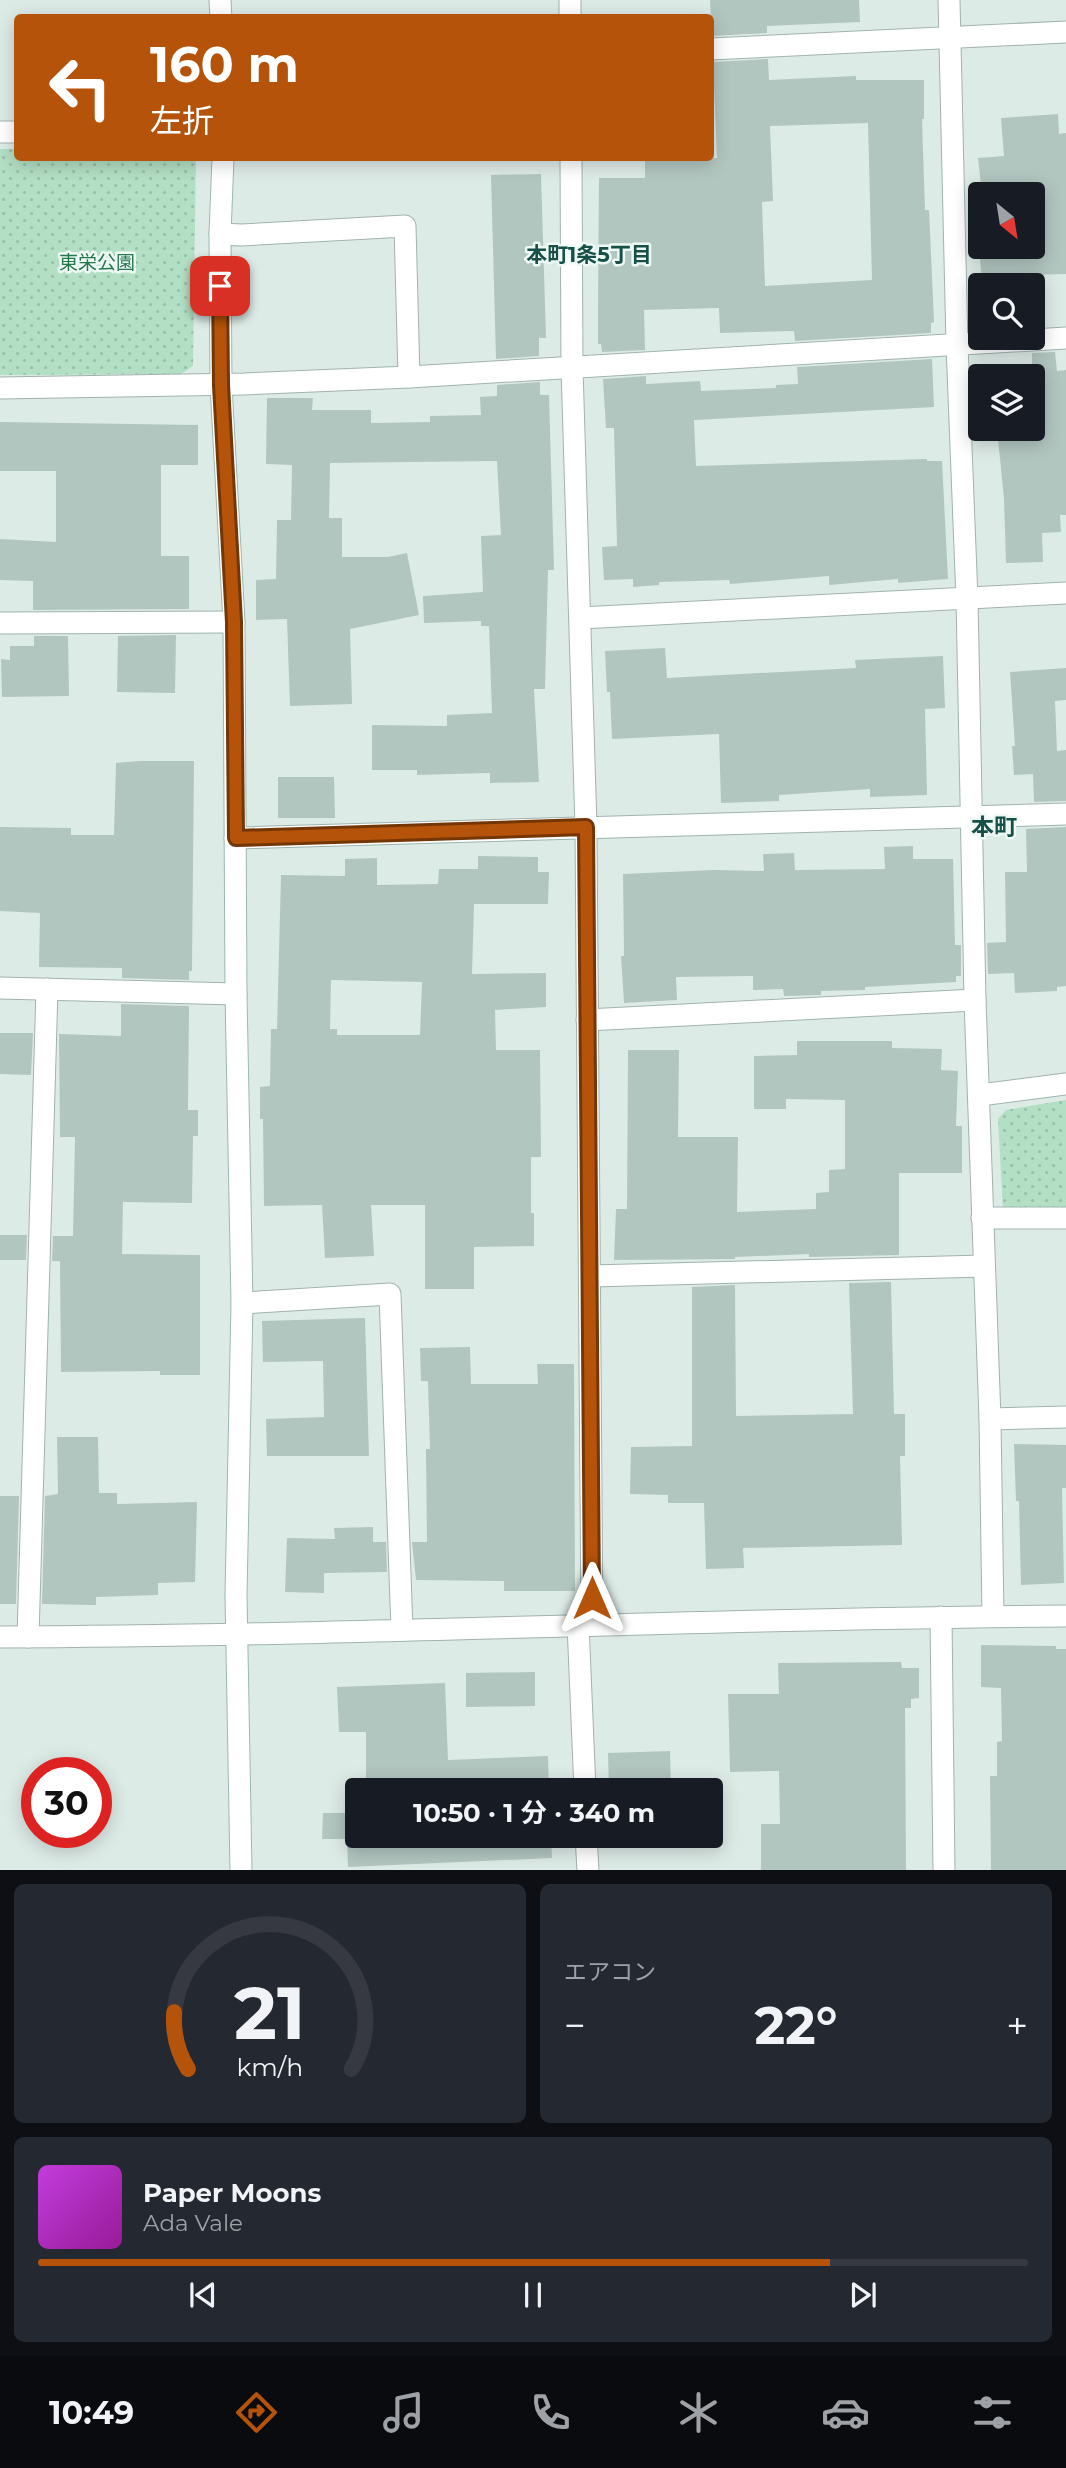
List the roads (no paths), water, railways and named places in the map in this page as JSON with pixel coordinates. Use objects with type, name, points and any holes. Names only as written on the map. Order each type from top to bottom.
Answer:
[{"type":"street","points":[[949,0],[957,345],[967,599],[975,1000],[990,1419],[993,1616]]},
{"type":"street","points":[[714,49],[1066,33]]},
{"type":"street","points":[[223,161],[219,234],[221,385],[234,622],[236,993],[242,1303],[236,1635],[241,1870]]},
{"type":"street","points":[[571,161],[572,369],[586,827],[591,1276],[585,1778]]},
{"type":"street","points":[[219,234],[405,226],[410,377]]},
{"type":"street","points":[[0,388],[221,385],[410,377],[1066,338]]},
{"type":"street","points":[[580,618],[1066,593]]},
{"type":"street","points":[[0,623],[234,622]]},
{"type":"street","points":[[236,838],[1066,814]]},
{"type":"street","points":[[0,988],[236,993]]},
{"type":"street","points":[[28,1637],[47,989]]},
{"type":"street","points":[[587,1020],[975,1000]]},
{"type":"street","points":[[979,1095],[1066,1084]]},
{"type":"street","points":[[982,1218],[1066,1218]]},
{"type":"street","points":[[591,1276],[984,1266]]},
{"type":"street","points":[[242,1303],[390,1294],[402,1630]]},
{"type":"street","points":[[990,1419],[1066,1417]]},
{"type":"street","points":[[0,1637],[236,1635],[1066,1616]]},
{"type":"street","points":[[941,1617],[944,1870]]},
{"type":"street","points":[[587,1848],[588,1870]]},
{"type":"district","name":"本町1条5丁目","points":[[589,255]]},
{"type":"district","name":"本町","points":[[994,827]]},
{"type":"park label","name":"東栄公園","points":[[97,262]]}]
